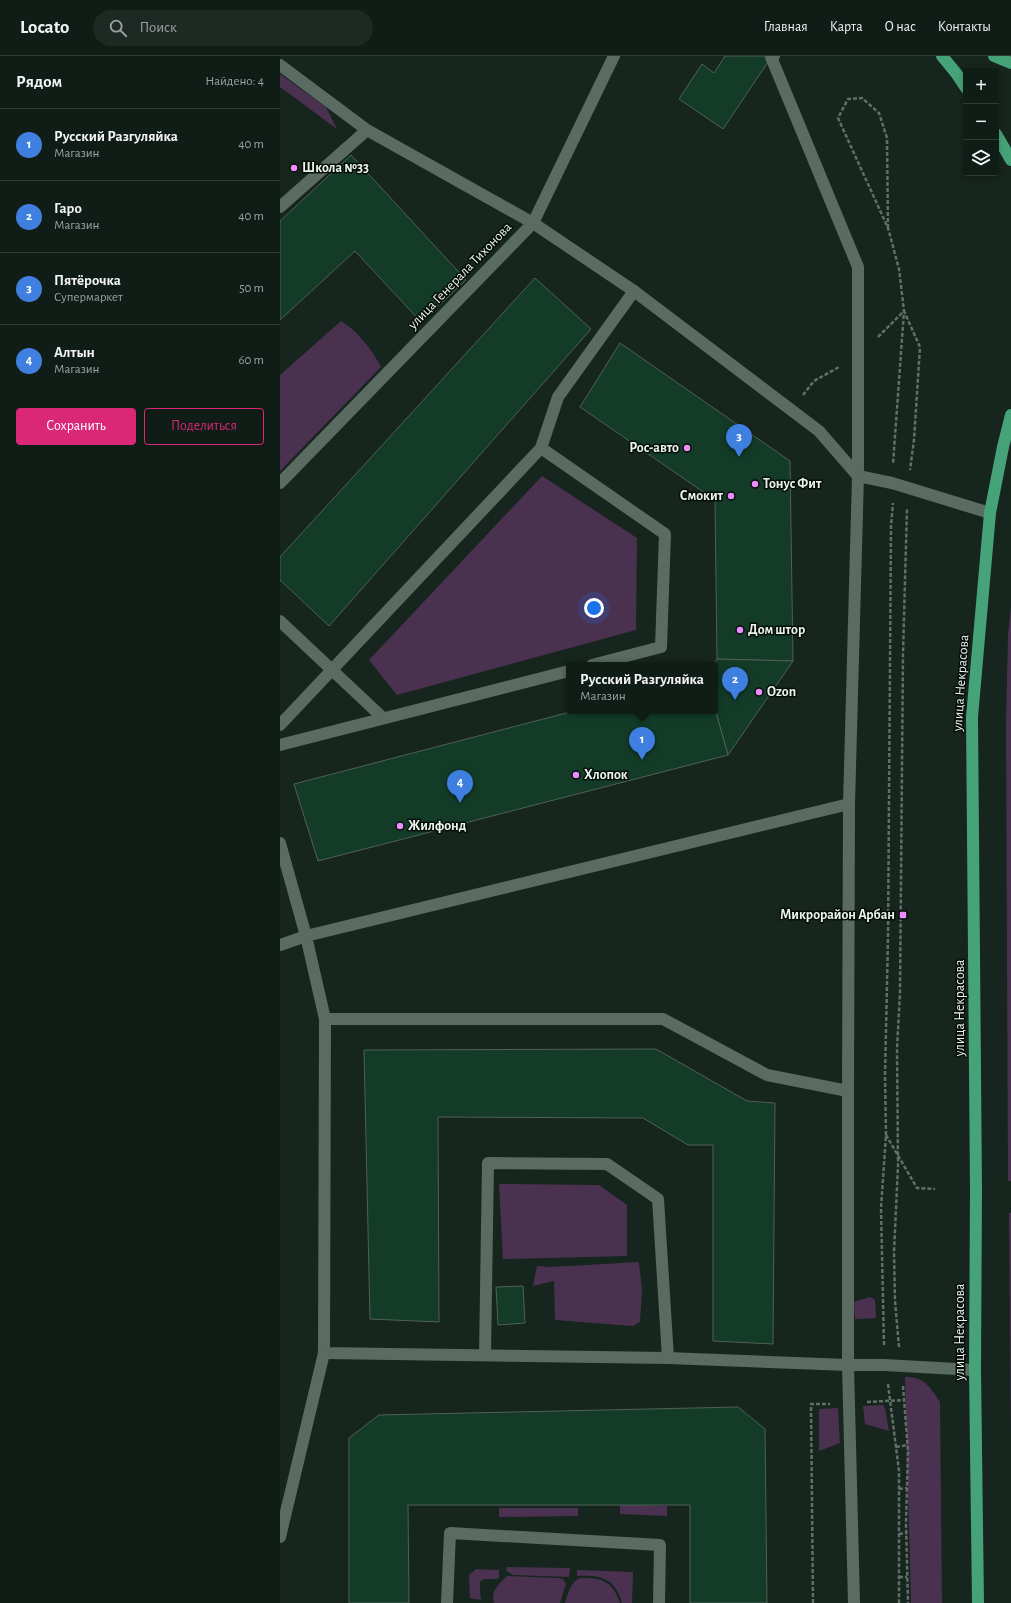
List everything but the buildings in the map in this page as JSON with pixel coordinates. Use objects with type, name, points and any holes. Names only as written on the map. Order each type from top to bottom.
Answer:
[{"type":"main road","points":[[942,56],[963,84]]},
{"type":"main road","points":[[994,56],[1011,63]]},
{"type":"main road","points":[[999,139],[1011,160]]},
{"type":"main road","name":"улица Некрасова","points":[[978,1603],[975,1370],[976,1190],[972,717],[990,513],[1003,447],[1011,416]]},
{"type":"street","name":"улица Генерала Тихонова","points":[[280,483],[533,223],[614,56]]},
{"type":"street","points":[[773,57],[858,267],[858,476],[849,804],[848,1091],[848,1365],[854,1603]]},
{"type":"street","points":[[280,65],[367,130],[533,223],[634,291],[819,430],[858,476],[892,483],[990,513]]},
{"type":"street","points":[[280,208],[367,130]]},
{"type":"street","points":[[280,724],[541,448],[558,397],[634,291]]},
{"type":"street","points":[[541,448],[665,534],[661,647],[604,662]]},
{"type":"street","points":[[280,621],[383,718]]},
{"type":"street","points":[[280,745],[566,672]]},
{"type":"street","points":[[280,945],[306,936],[849,804]]},
{"type":"street","points":[[280,843],[306,936],[325,1019],[324,1353],[280,1537]]},
{"type":"street","points":[[325,1019],[663,1019],[768,1075],[848,1091]]},
{"type":"street","points":[[485,1355],[488,1163],[607,1164],[658,1199],[668,1358]]},
{"type":"street","points":[[324,1353],[668,1358],[848,1365],[884,1364],[975,1370]]},
{"type":"street","points":[[447,1603],[450,1533],[660,1545],[659,1603]]},
{"type":"path","points":[[888,228],[887,138],[879,113],[862,98],[848,99],[838,118],[888,228],[899,269],[904,311],[892,483],[888,938],[885,1076],[886,1135],[881,1208],[884,1364],[896,1447],[899,1489],[899,1603]]},
{"type":"path","points":[[791,409],[814,381],[858,356],[904,311]]},
{"type":"path","points":[[904,311],[920,347],[914,440],[907,488],[902,654],[900,993],[897,1056],[898,1155],[894,1245],[895,1302],[908,1445],[908,1603]]},
{"type":"path","points":[[886,1135],[917,1188],[935,1189]]},
{"type":"path","points":[[813,1603],[811,1404],[904,1400]]},
{"type":"path","points":[[896,1447],[908,1445]]},
{"type":"path","points":[[899,1489],[907,1488]]},
{"type":"path","points":[[899,1534],[907,1533]]},
{"type":"path","points":[[899,1577],[907,1577]]},
{"type":"shaded area","points":[[280,74],[326,107],[337,129],[280,87]]},
{"type":"shaded area","points":[[341,321],[364,341],[381,367],[280,471],[280,375]]},
{"type":"shaded area","points":[[542,476],[637,538],[636,630],[397,695],[369,660]]},
{"type":"shaded area","points":[[1011,606],[1011,1181],[1008,1181],[1006,722],[1008,635]]},
{"type":"shaded area","points":[[499,1184],[599,1185],[627,1205],[627,1256],[503,1259]]},
{"type":"shaded area","points":[[1009,1213],[1011,1213],[1011,1430]]},
{"type":"shaded area","points":[[639,1262],[642,1291],[640,1322],[633,1326],[555,1320],[554,1281],[533,1286],[537,1266],[551,1267]]},
{"type":"shaded area","points":[[870,1297],[875,1300],[876,1318],[855,1319],[854,1302]]},
{"type":"shaded area","points":[[905,1377],[912,1377],[922,1381],[930,1388],[940,1402],[942,1603],[911,1603]]},
{"type":"shaded area","points":[[883,1405],[885,1408],[889,1431],[865,1424],[863,1406]]},
{"type":"shaded area","points":[[838,1408],[840,1443],[819,1451],[819,1409]]},
{"type":"shaded area","points":[[620,1504],[667,1506],[667,1516],[620,1514]]},
{"type":"shaded area","points":[[499,1508],[578,1508],[578,1516],[499,1517]]},
{"type":"shaded area","points":[[507,1567],[570,1568],[569,1577],[513,1575],[506,1570]]},
{"type":"shaded area","points":[[476,1569],[499,1570],[499,1578],[484,1579],[480,1582],[481,1600],[470,1598],[469,1575]]},
{"type":"shaded area","points":[[577,1570],[633,1572],[632,1603],[622,1603],[615,1588],[606,1580],[593,1576],[577,1576]]},
{"type":"shaded area","points":[[507,1576],[558,1578],[563,1579],[566,1584],[560,1603],[494,1603],[494,1591]]},
{"type":"shaded area","points":[[582,1578],[601,1580],[606,1583],[614,1590],[620,1603],[565,1603],[569,1591],[575,1581]]},
{"type":"place","name":"Школа №33","points":[[294,168]]},
{"type":"place","name":"Рос-авто","points":[[687,448]]},
{"type":"place","name":"Пятёрочка","points":[[739,457]]},
{"type":"place","name":"Тонус Фит","points":[[755,484]]},
{"type":"place","name":"Смокит","points":[[731,496]]},
{"type":"place","name":"Дом штор","points":[[740,630]]},
{"type":"place","name":"Ozon","points":[[759,692]]},
{"type":"place","name":"Гаро","points":[[735,700]]},
{"type":"place","name":"Русский Разгуляйка","points":[[642,760]]},
{"type":"place","name":"Хлопок","points":[[576,775]]},
{"type":"place","name":"Алтын","points":[[460,803]]},
{"type":"place","name":"Жилфонд","points":[[400,826]]},
{"type":"place","name":"Микрорайон Арбан","points":[[903,915]]}]
